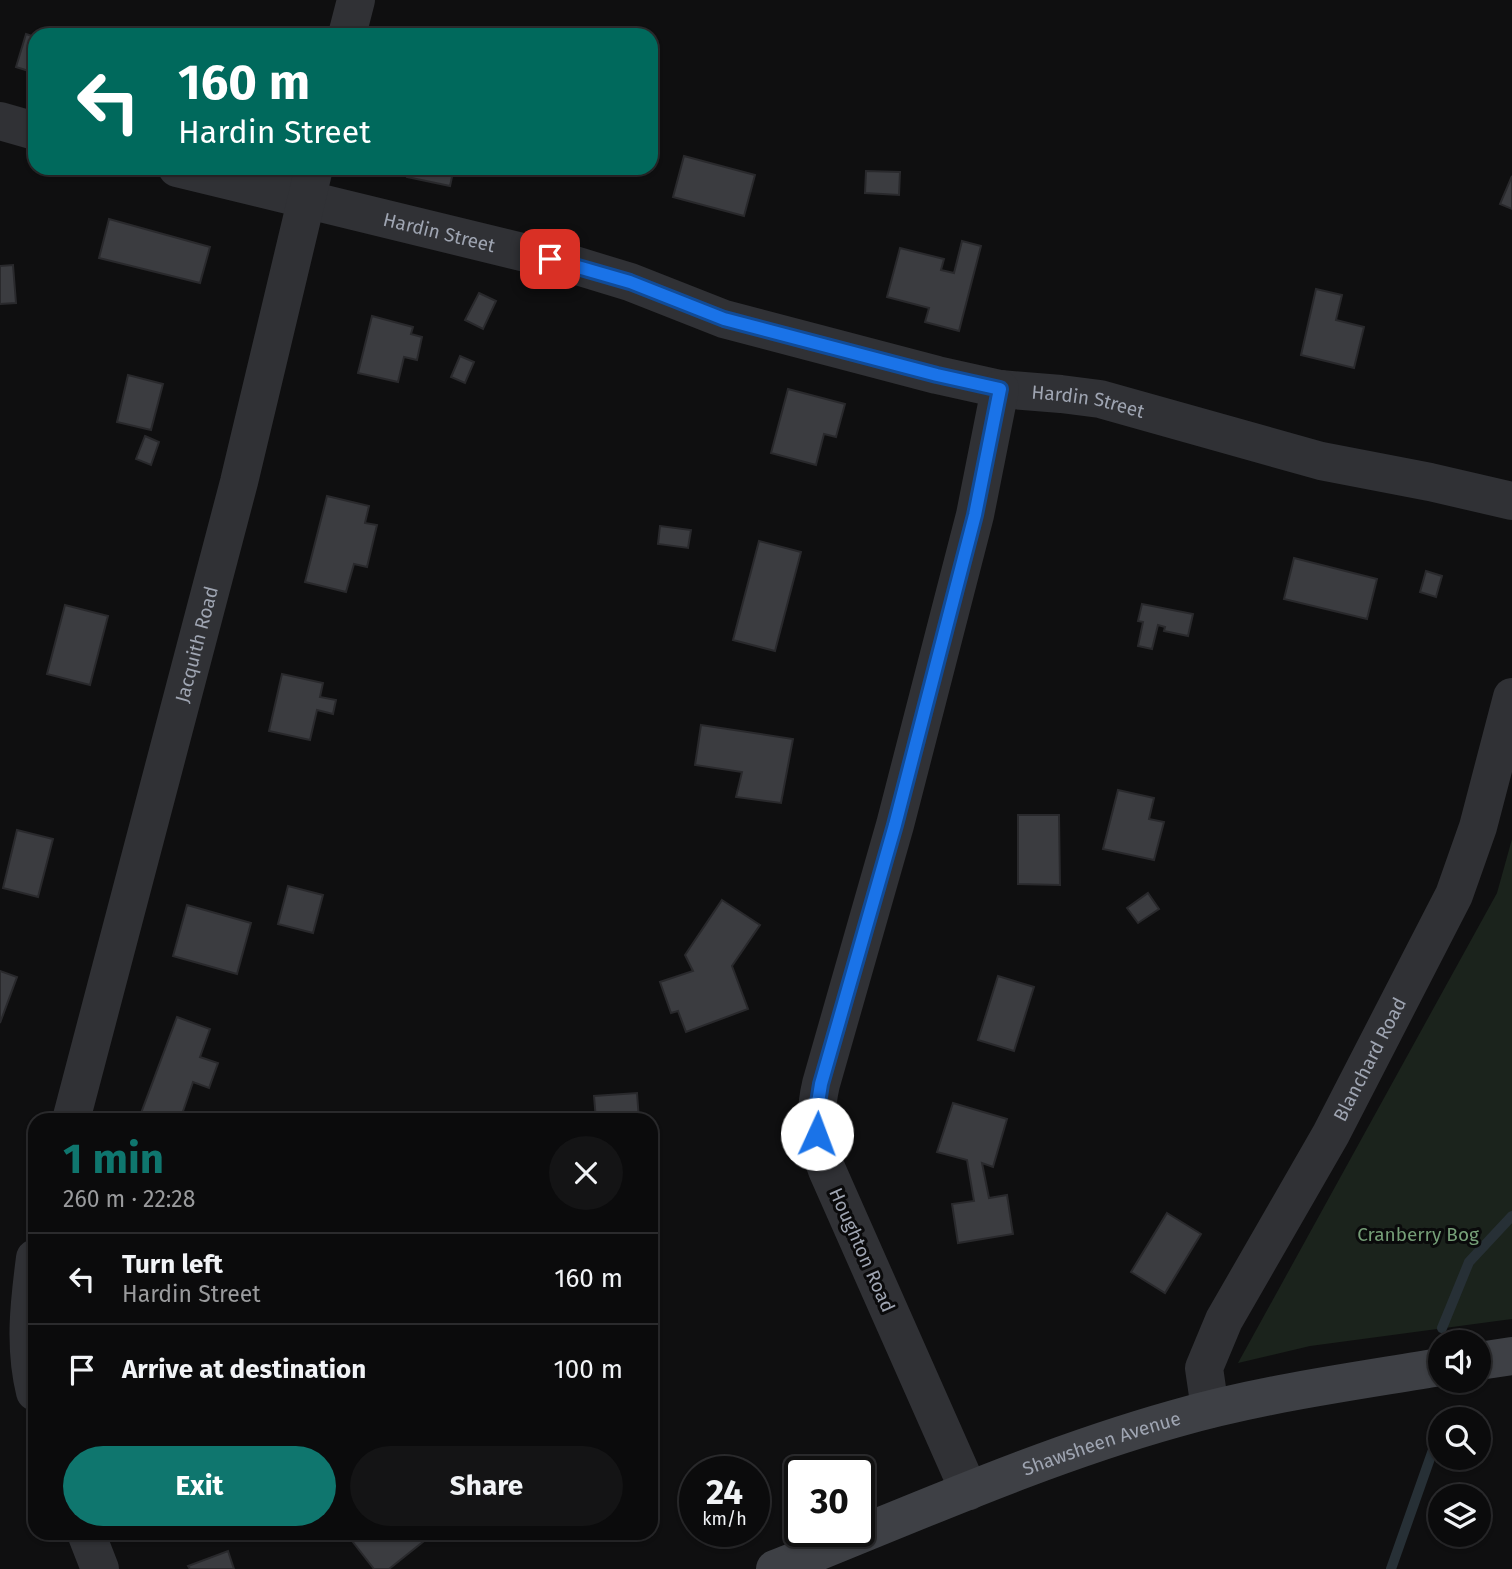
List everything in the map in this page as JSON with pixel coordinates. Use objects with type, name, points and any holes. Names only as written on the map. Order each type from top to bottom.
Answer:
[{"type":"main road","points":[[1491,1359],[1512,1356]]},
{"type":"main road","name":"Shawsheen Avenue","points":[[775,1569],[1077,1451],[1173,1419],[1289,1391],[1428,1369]]},
{"type":"street","points":[[349,28],[356,0]]},
{"type":"street","points":[[0,121],[28,129]]},
{"type":"street","name":"Hardin Street","points":[[235,175],[310,184],[630,282],[733,322],[937,375],[1000,389],[1100,399],[1321,461],[1512,501]]},
{"type":"street","name":"Jacquith Road","points":[[73,1113],[239,482],[310,184]]},
{"type":"street","name":"Houghton Road","points":[[969,1492],[827,1170],[819,1146],[816,1121],[821,1084],[895,825],[975,515],[1000,389]]},
{"type":"street","name":"Blanchard Road","points":[[1210,1409],[1204,1368],[1224,1320],[1331,1134],[1454,895],[1475,839],[1512,697]]},
{"type":"street","points":[[28,1320],[28,1356]]},
{"type":"street","points":[[89,1540],[100,1569]]},
{"type":"green space","name":"Cranberry Bog","points":[[1512,839],[1512,1319],[1310,1346],[1238,1363],[1497,893]]},
{"type":"building","points":[[26,34],[28,35],[28,71],[16,67]]},
{"type":"building","points":[[684,156],[755,175],[744,216],[673,197]]},
{"type":"building","points":[[866,171],[900,172],[899,195],[865,193]]},
{"type":"building","points":[[407,175],[452,175],[450,186]]},
{"type":"building","points":[[1512,176],[1512,209],[1500,204]]},
{"type":"building","points":[[109,219],[210,247],[200,283],[99,258]]},
{"type":"building","points":[[962,241],[981,246],[959,331],[925,322],[929,308],[887,297],[900,248],[944,259],[941,270],[954,273]]},
{"type":"building","points":[[13,265],[16,303],[0,304],[0,266]]},
{"type":"building","points":[[1316,289],[1342,295],[1336,320],[1364,327],[1354,368],[1301,355]]},
{"type":"building","points":[[479,293],[496,301],[483,329],[465,320]]},
{"type":"building","points":[[372,316],[413,327],[411,334],[422,337],[417,360],[404,357],[398,382],[358,373]]},
{"type":"building","points":[[460,356],[474,362],[465,383],[451,377]]},
{"type":"building","points":[[128,375],[163,384],[151,430],[117,422]]},
{"type":"building","points":[[788,389],[845,404],[836,437],[824,434],[816,465],[771,453]]},
{"type":"building","points":[[145,436],[159,442],[151,465],[136,459]]},
{"type":"building","points":[[327,496],[369,506],[365,523],[377,525],[367,567],[354,564],[346,592],[305,582]]},
{"type":"building","points":[[660,526],[691,530],[688,548],[658,544]]},
{"type":"building","points":[[759,541],[801,552],[775,651],[733,640]]},
{"type":"building","points":[[1294,558],[1377,579],[1367,619],[1284,599]]},
{"type":"building","points":[[1426,571],[1442,576],[1436,597],[1420,592]]},
{"type":"building","points":[[1142,604],[1193,614],[1188,636],[1164,631],[1165,627],[1158,625],[1152,649],[1138,646],[1143,622],[1138,621]]},
{"type":"building","points":[[65,605],[108,616],[90,685],[47,674]]},
{"type":"building","points":[[282,674],[323,683],[320,697],[336,700],[333,714],[317,710],[310,740],[269,731]]},
{"type":"building","points":[[701,725],[793,739],[781,803],[736,797],[742,772],[695,765]]},
{"type":"building","points":[[1118,790],[1154,798],[1149,819],[1164,822],[1154,860],[1103,849]]},
{"type":"building","points":[[1018,815],[1059,815],[1060,885],[1018,884]]},
{"type":"building","points":[[17,830],[53,839],[38,897],[3,888]]},
{"type":"building","points":[[288,886],[323,895],[313,933],[278,924]]},
{"type":"building","points":[[1148,893],[1159,909],[1138,923],[1127,908]]},
{"type":"building","points":[[722,900],[760,925],[732,966],[748,1009],[686,1032],[678,1011],[671,1013],[660,982],[693,971],[685,955]]},
{"type":"building","points":[[187,905],[251,923],[237,974],[173,956]]},
{"type":"building","points":[[0,971],[17,977],[0,1023]]},
{"type":"building","points":[[998,976],[1034,987],[1014,1051],[978,1040]]},
{"type":"building","points":[[177,1017],[210,1029],[200,1057],[218,1063],[209,1088],[193,1082],[182,1113],[141,1113]]},
{"type":"building","points":[[637,1093],[638,1113],[595,1113],[594,1096]]},
{"type":"building","points":[[953,1103],[1007,1119],[993,1167],[982,1163],[989,1198],[1007,1195],[1013,1234],[958,1243],[952,1204],[974,1201],[967,1160],[937,1152]]},
{"type":"building","points":[[1167,1213],[1201,1234],[1165,1293],[1131,1272]]},
{"type":"building","points":[[351,1540],[425,1540],[389,1569],[374,1569]]},
{"type":"building","points":[[228,1551],[234,1569],[190,1569],[188,1566]]},
{"type":"waterway","points":[[1442,1328],[1469,1262],[1512,1216]]},
{"type":"waterway","points":[[1391,1569],[1428,1464]]},
{"type":"route","points":[[550,259],[630,282],[724,319],[1000,389],[975,515],[895,825],[818,1096],[817,1134]]}]
